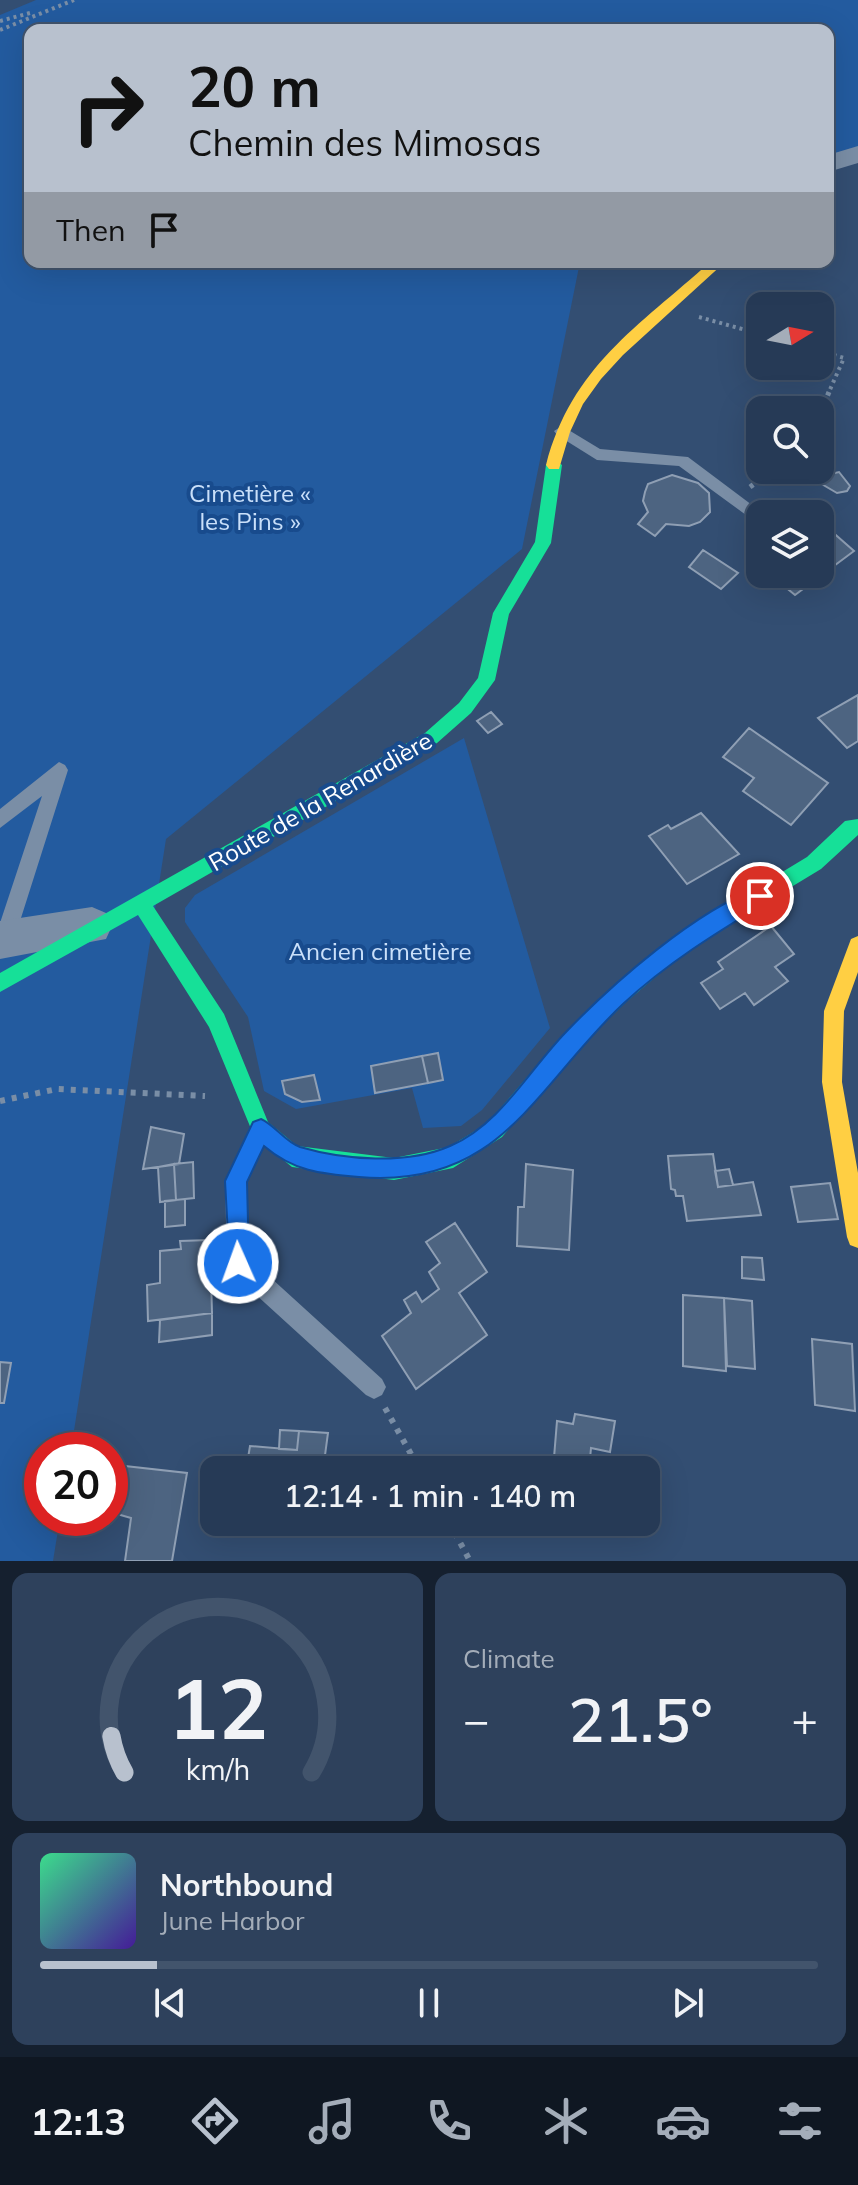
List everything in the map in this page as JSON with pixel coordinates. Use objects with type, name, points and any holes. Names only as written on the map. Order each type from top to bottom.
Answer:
[{"type":"street","points":[[834,162],[858,154]]},
{"type":"street","name":"Route de la Renardière","points":[[0,983],[431,738],[471,701],[490,669],[503,607],[534,563],[542,544],[562,431],[571,406],[589,381],[712,268]]},
{"type":"street","points":[[142,905],[217,1021],[261,1129],[292,1156],[343,1165],[394,1169],[453,1157],[495,1130],[572,1040],[679,945],[814,863],[852,827],[858,827]]},
{"type":"street","points":[[2,940],[107,924]]},
{"type":"street","points":[[858,945],[834,1011],[832,1082],[858,1237]]},
{"type":"lane","points":[[562,431],[597,454],[683,461],[746,507]]},
{"type":"lane","points":[[0,820],[59,770],[2,940]]},
{"type":"lane","points":[[261,1129],[236,1181],[238,1263],[374,1387]]},
{"type":"path","points":[[0,21],[74,0]]},
{"type":"path","points":[[0,30],[42,10]]},
{"type":"path","points":[[669,309],[746,330]]},
{"type":"path","points":[[828,396],[844,358],[834,355]]},
{"type":"path","points":[[0,1101],[57,1089],[181,1097],[247,1095]]},
{"type":"path","points":[[374,1387],[412,1456]]},
{"type":"path","points":[[457,1536],[470,1561]]},
{"type":"green space","name":"Cimetière « les Pins »","points":[[36,0],[858,0],[858,152],[834,159],[834,24],[24,24],[24,268],[579,268],[522,549],[166,839],[74,1432],[24,1432],[24,1536],[57,1536],[53,1561],[0,1561],[0,15]]},
{"type":"green space","name":"Ancien cimetière","points":[[464,738],[550,1028],[482,1110],[461,1126],[423,1128],[412,1088],[296,1109],[264,1091],[248,1017],[185,922],[185,908],[195,895]]},
{"type":"building","points":[[839,472],[850,486],[847,491],[837,493],[822,484],[834,484],[834,473]]},
{"type":"building","points":[[672,475],[698,483],[709,493],[710,512],[700,522],[689,526],[666,524],[655,536],[638,524],[648,512],[643,501],[645,492],[648,484]]},
{"type":"building","points":[[834,533],[854,551],[834,566]]},
{"type":"building","points":[[703,550],[738,573],[721,589],[689,567]]},
{"type":"building","points":[[787,588],[804,588],[795,595]]},
{"type":"building","points":[[858,695],[858,741],[847,748],[818,718]]},
{"type":"building","points":[[491,712],[502,724],[488,733],[477,721]]},
{"type":"building","points":[[749,728],[828,783],[791,825],[743,791],[754,778],[723,757]]},
{"type":"building","points":[[701,813],[739,854],[687,884],[649,836],[668,825],[671,829]]},
{"type":"building","points":[[771,926],[794,954],[775,967],[788,981],[754,1005],[745,993],[720,1009],[701,983],[723,969],[718,962]]},
{"type":"building","points":[[438,1053],[443,1080],[428,1083],[422,1056]]},
{"type":"building","points":[[422,1056],[428,1083],[375,1093],[371,1066]]},
{"type":"building","points":[[314,1075],[320,1100],[302,1102],[285,1094],[282,1081]]},
{"type":"building","points":[[151,1127],[184,1134],[179,1164],[143,1169]]},
{"type":"building","points":[[713,1154],[718,1187],[753,1182],[761,1215],[687,1221],[683,1196],[676,1196],[675,1190],[671,1189],[668,1156]]},
{"type":"building","points":[[193,1162],[194,1198],[176,1200],[174,1164]]},
{"type":"building","points":[[174,1164],[176,1200],[160,1202],[158,1167]]},
{"type":"building","points":[[526,1164],[573,1170],[569,1250],[517,1246],[518,1207],[524,1207]]},
{"type":"building","points":[[729,1169],[733,1185],[718,1187],[715,1171]]},
{"type":"building","points":[[830,1183],[838,1219],[798,1222],[791,1187]]},
{"type":"building","points":[[185,1199],[185,1225],[165,1227],[165,1201]]},
{"type":"building","points":[[455,1223],[487,1272],[459,1293],[487,1335],[416,1389],[382,1336],[411,1313],[404,1300],[416,1292],[422,1302],[439,1289],[429,1272],[440,1263],[426,1242]]},
{"type":"building","points":[[210,1240],[212,1313],[148,1321],[147,1285],[160,1283],[160,1251],[181,1249],[180,1241]]},
{"type":"building","points":[[742,1257],[762,1258],[764,1280],[742,1278]]},
{"type":"building","points":[[683,1295],[724,1298],[726,1371],[683,1366]]},
{"type":"building","points":[[724,1298],[752,1301],[755,1369],[727,1366]]},
{"type":"building","points":[[212,1313],[212,1335],[159,1342],[160,1320]]},
{"type":"building","points":[[812,1339],[852,1344],[855,1411],[815,1405]]},
{"type":"building","points":[[0,1362],[11,1363],[4,1403],[0,1403]]},
{"type":"building","points":[[575,1414],[615,1421],[610,1452],[591,1448],[590,1456],[554,1456],[557,1421],[573,1424]]},
{"type":"building","points":[[280,1430],[299,1431],[297,1450],[279,1449]]},
{"type":"building","points":[[299,1431],[328,1433],[325,1456],[248,1456],[250,1446],[297,1450]]},
{"type":"building","points":[[128,1466],[187,1473],[172,1561],[125,1561],[131,1518],[128,1517]]},
{"type":"traffic: fast","points":[[0,983],[431,738],[465,708],[486,680],[501,613],[543,543],[554,465]]},
{"type":"traffic: fast","points":[[142,905],[217,1021],[261,1129],[292,1156],[394,1169],[453,1157],[495,1130],[572,1040],[619,995],[679,945],[814,863],[852,827],[858,827]]},
{"type":"traffic: slow","points":[[554,465],[562,432],[595,376],[642,328],[711,268]]},
{"type":"traffic: slow","points":[[858,945],[834,1011],[832,1082],[858,1237]]},
{"type":"route","points":[[238,1263],[236,1181],[261,1129],[292,1156],[343,1165],[394,1169],[453,1157],[495,1130],[572,1040],[619,995],[679,945],[760,896]]}]
